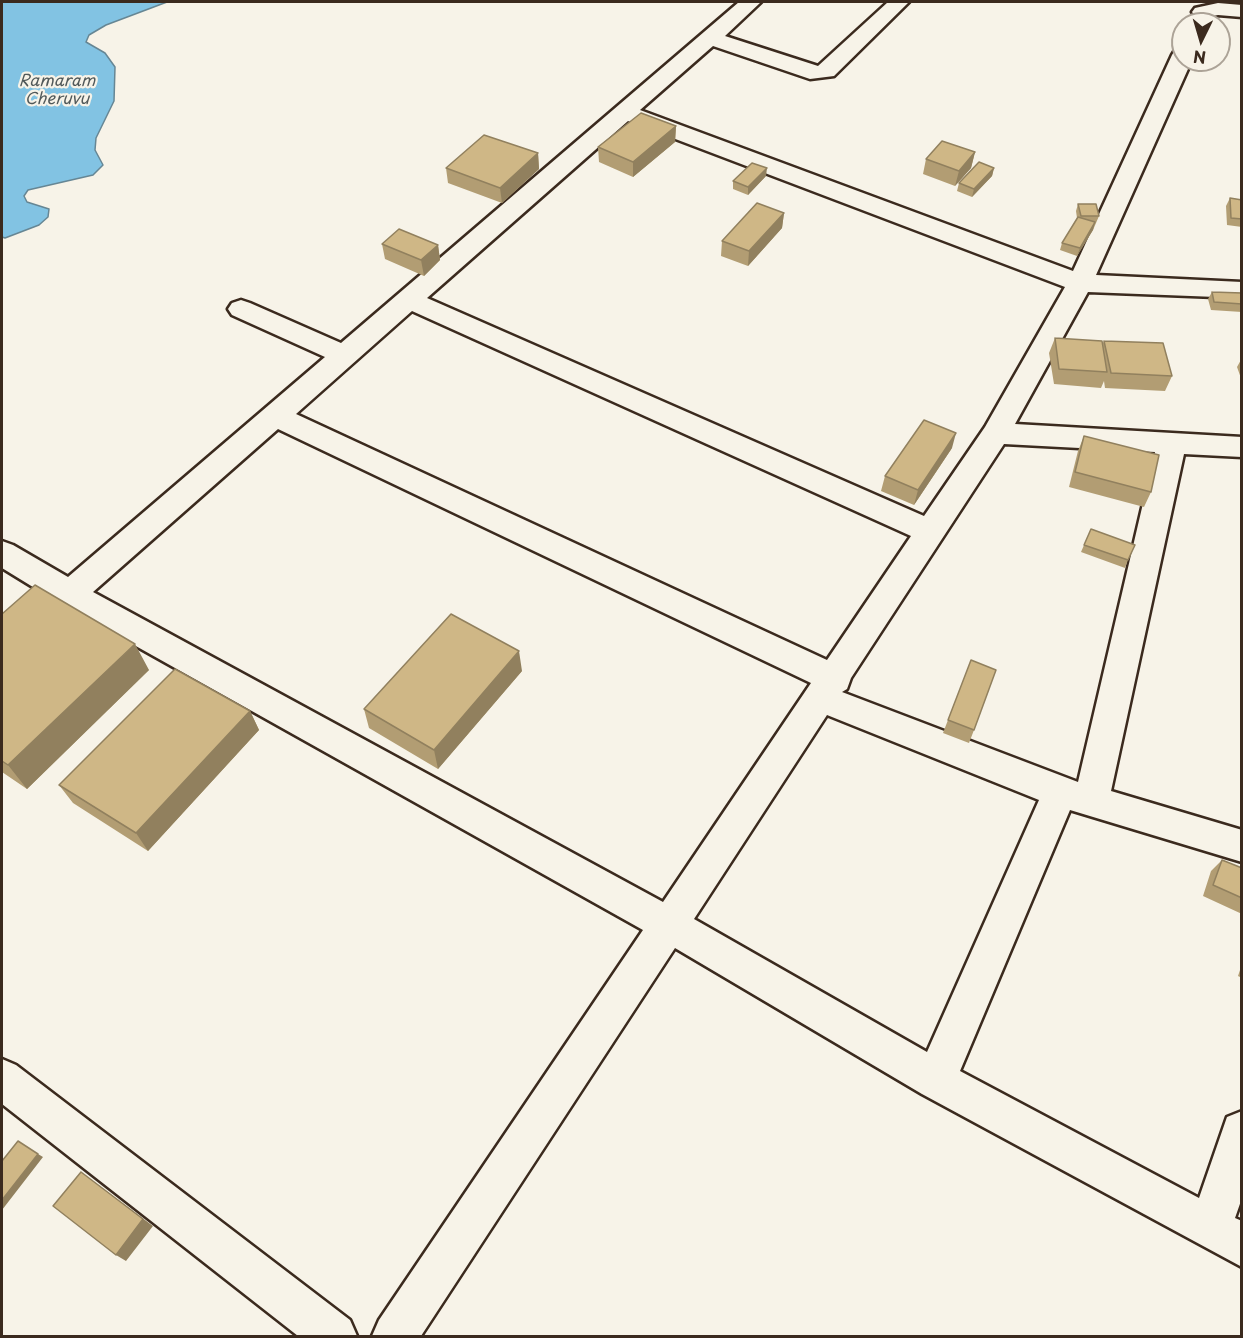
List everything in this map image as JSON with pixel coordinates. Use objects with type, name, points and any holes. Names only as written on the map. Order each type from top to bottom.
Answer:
[{"type":"street","points":[[70,594],[750,2]]},
{"type":"street","points":[[710,38],[819,73],[826,71],[899,2]]},
{"type":"street","points":[[1202,12],[1218,9],[1242,11]]},
{"type":"street","points":[[395,1336],[996,433],[1080,283],[1175,72]]},
{"type":"street","points":[[624,112],[1080,283],[1242,290]]},
{"type":"street","points":[[409,300],[931,532]]},
{"type":"street","points":[[241,309],[345,355]]},
{"type":"street","points":[[276,416],[827,688],[1076,797],[1242,846]]},
{"type":"street","points":[[996,433],[1242,447]]},
{"type":"street","points":[[936,1080],[1076,797],[1172,443]]},
{"type":"street","points":[[2,553],[70,594],[668,924],[936,1080],[1226,1236],[1242,1132]]},
{"type":"street","points":[[2,1079],[334,1336]]},
{"type":"water","name":"Ramaram Cheruvu","points":[[2,2],[167,2],[106,25],[89,35],[86,42],[105,53],[115,67],[114,101],[96,138],[95,150],[103,165],[93,175],[28,190],[24,196],[27,202],[49,209],[48,217],[39,225],[5,238],[2,237]]},
{"type":"building","points":[[641,113],[676,126],[633,162],[598,147]]},
{"type":"building","points":[[484,135],[538,153],[500,188],[446,168]]},
{"type":"building","points":[[942,141],[975,152],[959,171],[926,159]]},
{"type":"building","points":[[979,162],[994,168],[974,189],[959,183]]},
{"type":"building","points":[[752,163],[767,168],[748,187],[733,181]]},
{"type":"building","points":[[1230,198],[1242,200],[1242,219],[1231,218]]},
{"type":"building","points":[[757,203],[784,213],[749,251],[722,241]]},
{"type":"building","points":[[1078,204],[1096,204],[1099,216],[1081,216]]},
{"type":"building","points":[[1078,217],[1095,222],[1080,248],[1062,243]]},
{"type":"building","points":[[399,229],[438,245],[421,260],[382,244]]},
{"type":"building","points":[[1212,292],[1242,293],[1242,304],[1214,302]]},
{"type":"building","points":[[1055,338],[1102,341],[1107,372],[1059,369]]},
{"type":"building","points":[[1104,341],[1163,343],[1172,376],[1111,373]]},
{"type":"building","points":[[924,420],[956,433],[918,490],[885,476]]},
{"type":"building","points":[[1084,436],[1159,455],[1151,492],[1075,472]]},
{"type":"building","points":[[1091,529],[1135,545],[1128,560],[1084,545]]},
{"type":"building","points":[[35,585],[135,644],[8,765],[2,761],[2,614]]},
{"type":"building","points":[[451,614],[519,651],[434,750],[364,709]]},
{"type":"building","points":[[971,660],[996,670],[974,730],[948,720]]},
{"type":"building","points":[[175,669],[250,711],[136,833],[59,785]]},
{"type":"building","points":[[1222,860],[1242,868],[1242,898],[1213,885]]},
{"type":"building","points":[[18,1141],[38,1154],[2,1200],[2,1161]]},
{"type":"building","points":[[81,1172],[143,1219],[116,1255],[53,1206]]}]
